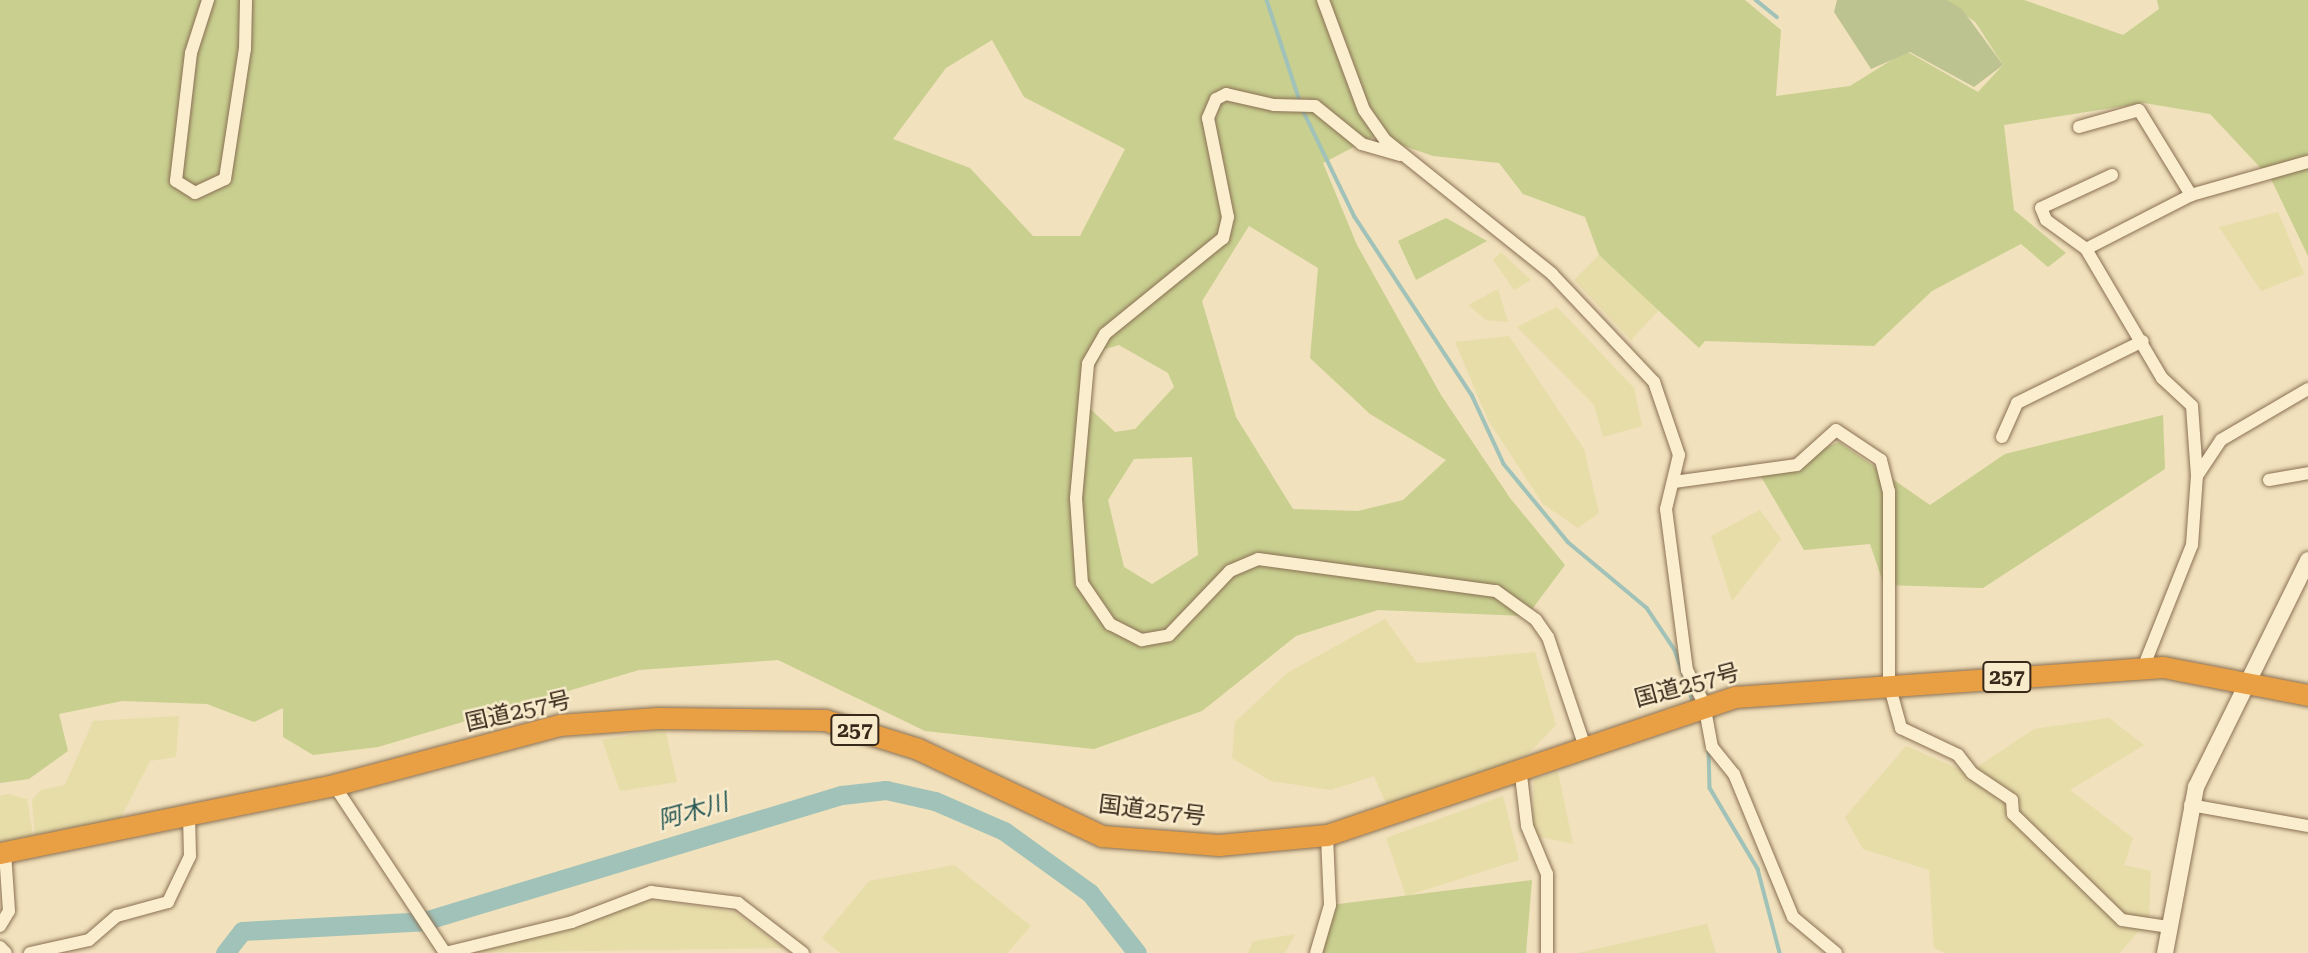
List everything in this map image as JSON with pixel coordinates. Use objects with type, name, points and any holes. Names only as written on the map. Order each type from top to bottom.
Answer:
[{"type":"highway","name":"国道257号","points":[[2,853],[334,785],[559,725],[658,718],[825,720],[918,749],[1102,836],[1219,845],[1327,835],[1704,704],[1889,684],[2143,668],[2202,670],[2252,684],[2308,695]]},
{"type":"street","points":[[208,0],[191,53],[176,181],[195,193],[225,178],[245,49],[246,0]]},
{"type":"street","points":[[1323,0],[1364,110],[1400,155],[1532,257],[1635,358],[1654,382],[1679,455],[1666,509],[1677,612],[1687,670],[1704,704],[1712,747],[1734,774],[1793,917],[1836,953]]},
{"type":"street","points":[[1400,155],[1363,144],[1326,110],[1226,94],[1216,99],[1208,118],[1228,217],[1223,238],[1105,334],[1093,352],[1085,375],[1076,498],[1082,583],[1110,624],[1142,640],[1169,635],[1230,571],[1258,559],[1496,591],[1536,620],[1548,637],[1584,744]]},
{"type":"street","points":[[2079,127],[2139,110],[2191,195]]},
{"type":"street","points":[[2086,249],[2191,195],[2308,162]]},
{"type":"street","points":[[2112,175],[2041,208],[2046,220],[2086,249],[2143,341],[2162,378],[2192,406],[2197,476],[2192,545],[2143,668]]},
{"type":"street","points":[[2002,437],[2017,403],[2143,341]]},
{"type":"street","points":[[2197,476],[2221,440],[2306,393]]},
{"type":"street","points":[[1674,482],[1797,465],[1836,430],[1881,460],[1889,491],[1889,684],[1901,729],[1958,755],[1972,773],[2012,800],[2013,814],[2122,920],[2169,927]]},
{"type":"street","points":[[2269,480],[2308,473]]},
{"type":"street","points":[[2165,953],[2190,806],[2252,684],[2308,559]]},
{"type":"street","points":[[1520,766],[1527,826],[1547,874],[1547,953]]},
{"type":"street","points":[[334,785],[445,953],[572,922],[651,892],[738,903],[797,951]]},
{"type":"street","points":[[2190,806],[2308,826]]},
{"type":"street","points":[[30,953],[89,940],[117,916],[168,902],[190,856],[189,816]]},
{"type":"street","points":[[1316,953],[1330,905],[1327,835]]},
{"type":"street","points":[[0,926],[9,911],[2,853]]},
{"type":"street","points":[[0,947],[6,953]]},
{"type":"shaded area","points":[[2278,212],[2304,274],[2261,291],[2219,227]]},
{"type":"shaded area","points":[[1501,252],[1531,280],[1514,290],[1493,260]]},
{"type":"shaded area","points":[[1599,255],[1659,310],[1631,340],[1574,280]]},
{"type":"shaded area","points":[[1498,289],[1508,322],[1486,320],[1468,305]]},
{"type":"shaded area","points":[[1557,307],[1634,388],[1642,426],[1603,437],[1594,405],[1517,327]]},
{"type":"shaded area","points":[[1509,336],[1584,449],[1599,513],[1578,528],[1543,504],[1488,420],[1455,342]]},
{"type":"shaded area","points":[[1760,510],[1781,539],[1732,601],[1711,536]]},
{"type":"shaded area","points":[[1385,619],[1417,663],[1535,652],[1556,725],[1530,752],[1471,785],[1391,815],[1374,776],[1331,790],[1271,781],[1232,758],[1235,722],[1287,673]]},
{"type":"shaded area","points":[[179,716],[176,757],[150,761],[120,819],[35,836],[32,800],[41,790],[65,785],[93,721]]},
{"type":"shaded area","points":[[2109,718],[2144,745],[2070,790],[2133,838],[2124,865],[2151,871],[2149,919],[2120,953],[1946,953],[1934,948],[1929,870],[1863,849],[1845,817],[1906,746],[1968,773],[2034,729]]},
{"type":"shaded area","points":[[665,729],[677,782],[620,791],[602,740]]},
{"type":"shaded area","points":[[1558,772],[1573,844],[1532,835],[1534,779]]},
{"type":"shaded area","points":[[8,794],[27,799],[33,836],[0,842],[0,796]]},
{"type":"shaded area","points":[[1503,796],[1519,860],[1406,896],[1386,838]]},
{"type":"shaded area","points":[[954,865],[1031,926],[1007,953],[840,953],[822,938],[869,881]]},
{"type":"shaded area","points":[[653,900],[735,912],[783,948],[465,953]]},
{"type":"shaded area","points":[[1707,924],[1716,953],[1578,953]]},
{"type":"shaded area","points":[[1295,934],[1285,953],[1248,953],[1253,941]]},
{"type":"green space","points":[[0,0],[1745,0],[1781,30],[1776,96],[1850,86],[1906,51],[1978,92],[2003,65],[1976,23],[1947,0],[2024,0],[2123,35],[2159,9],[2157,0],[2308,0],[2308,256],[2271,179],[2210,114],[2144,103],[2004,125],[2014,210],[2066,253],[2048,267],[2021,244],[1932,291],[1874,346],[1705,341],[1699,348],[1599,255],[1585,217],[1523,194],[1499,163],[1433,156],[1375,136],[1323,163],[1357,245],[1441,395],[1510,498],[1565,565],[1527,616],[1378,610],[1296,636],[1202,711],[1094,749],[925,731],[778,660],[639,670],[378,747],[313,755],[283,737],[283,708],[254,722],[207,704],[122,701],[59,714],[68,751],[29,779],[0,783]],"holes":[[[992,40],[1024,97],[1125,149],[1080,236],[1033,236],[970,168],[893,139],[946,68]],[[1249,226],[1318,268],[1310,358],[1370,414],[1446,460],[1403,500],[1358,511],[1293,509],[1236,417],[1202,301]],[[1119,345],[1168,373],[1174,387],[1135,429],[1115,432],[1085,404],[1083,387],[1105,349]],[[1192,457],[1198,555],[1152,584],[1124,567],[1108,500],[1134,459]]]},
{"type":"green space","points":[[1837,0],[1947,0],[1962,9],[2003,65],[1974,87],[1910,52],[1871,69],[1834,12]]},
{"type":"green space","points":[[1446,218],[1487,241],[1416,280],[1398,241]]},
{"type":"green space","points":[[2163,415],[2165,469],[1983,588],[1884,585],[1870,544],[1804,550],[1760,475],[1839,442],[1930,505],[2005,454]]},
{"type":"green space","points":[[1532,880],[1526,953],[1319,953],[1330,905]]},
{"type":"waterway","points":[[1267,0],[1300,101]]},
{"type":"waterway","points":[[1756,0],[1777,17]]},
{"type":"waterway","points":[[1302,108],[1355,217],[1472,395],[1504,464],[1568,542],[1647,608],[1675,650],[1694,704]]},
{"type":"waterway","points":[[1709,748],[1710,788],[1758,869],[1780,953]]},
{"type":"waterway","name":"阿木川","points":[[225,953],[242,931],[424,921],[842,795],[886,790],[935,801],[1004,831],[1090,893],[1137,953]]}]
